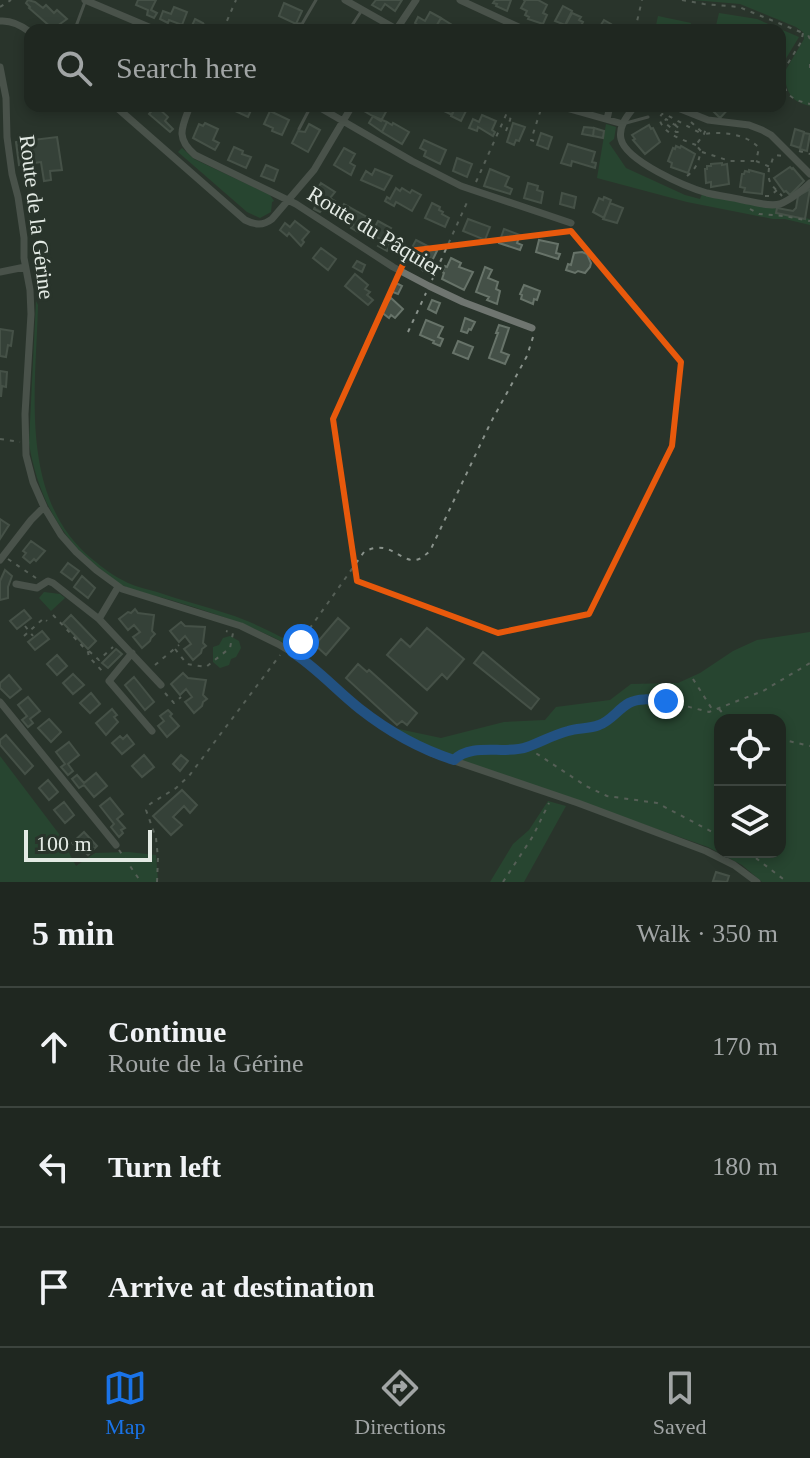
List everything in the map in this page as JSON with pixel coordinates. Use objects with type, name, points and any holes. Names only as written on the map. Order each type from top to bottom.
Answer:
[{"type":"street","points":[[85,0],[142,24]]},
{"type":"street","points":[[345,0],[386,24]]},
{"type":"street","points":[[401,24],[416,0]]},
{"type":"street","points":[[460,0],[512,24]]},
{"type":"street","points":[[0,21],[24,28]]},
{"type":"street","name":"Route de la Gérine","points":[[0,67],[30,290],[25,442],[29,468],[44,507],[69,545],[118,587],[254,632],[288,650],[391,731],[431,753],[706,851],[734,865],[757,882]]},
{"type":"street","points":[[122,112],[245,220],[266,224],[314,170],[349,112]]},
{"type":"street","name":"Route du Pâquier","points":[[188,112],[181,133],[188,149],[195,155],[288,200],[393,267],[429,286],[532,328]]},
{"type":"street","points":[[326,112],[412,161],[473,190],[571,223]]},
{"type":"street","points":[[581,112],[623,124]]},
{"type":"street","points":[[607,119],[609,112]]},
{"type":"street","points":[[631,112],[623,124],[621,138],[624,146],[648,167],[679,182],[708,193],[769,205],[780,204],[810,183]]},
{"type":"street","points":[[687,112],[708,120],[749,125],[762,130],[810,174]]},
{"type":"street","points":[[0,272],[25,267]]},
{"type":"street","points":[[4,559],[44,507]]},
{"type":"street","points":[[16,584],[37,588],[48,581],[53,583],[99,619],[161,685]]},
{"type":"street","points":[[99,619],[118,587]]},
{"type":"street","points":[[132,653],[109,681],[152,731]]},
{"type":"street","points":[[0,702],[116,845]]},
{"type":"lane","points":[[77,24],[85,0]]},
{"type":"lane","points":[[298,24],[302,24],[316,0]]},
{"type":"lane","points":[[353,24],[362,10]]},
{"type":"lane","points":[[299,129],[310,112]]},
{"type":"lane","points":[[623,124],[648,117]]},
{"type":"path","points":[[0,7],[11,0]]},
{"type":"path","points":[[226,24],[236,0]]},
{"type":"path","points":[[636,24],[642,0]]},
{"type":"path","points":[[682,0],[739,7],[781,24]]},
{"type":"path","points":[[786,26],[808,35],[810,39]]},
{"type":"path","points":[[786,65],[801,42],[803,33]]},
{"type":"path","points":[[810,64],[810,69]]},
{"type":"path","points":[[786,89],[790,97],[810,104]]},
{"type":"path","points":[[408,332],[508,112]]},
{"type":"path","points":[[506,131],[511,112]]},
{"type":"path","points":[[534,141],[531,140],[540,112]]},
{"type":"path","points":[[684,112],[704,134]]},
{"type":"path","points":[[756,161],[759,148],[750,140],[715,132],[704,134],[677,124],[665,114],[659,118],[659,123],[670,134],[696,145],[701,151],[730,161],[756,161],[770,167]]},
{"type":"path","points":[[696,145],[704,134],[708,120]]},
{"type":"path","points":[[679,182],[695,170],[701,151]]},
{"type":"path","points":[[786,200],[769,182],[770,167],[776,155],[795,159]]},
{"type":"path","points":[[742,200],[759,214],[810,221]]},
{"type":"path","points":[[157,882],[156,838],[146,810],[150,804],[189,776],[288,650],[301,642],[364,552],[374,546],[409,560],[418,560],[430,551],[490,424],[527,356],[535,334],[532,328]]},
{"type":"path","points":[[0,439],[25,442]]},
{"type":"path","points":[[4,559],[44,583]]},
{"type":"path","points":[[53,615],[99,660],[120,641]]},
{"type":"path","points":[[24,636],[44,618],[47,621]]},
{"type":"path","points":[[175,649],[187,664],[206,667],[230,648],[233,633],[226,630],[227,622]]},
{"type":"path","points":[[25,626],[33,636]]},
{"type":"path","points":[[147,670],[179,645]]},
{"type":"path","points":[[88,652],[89,657],[111,679]]},
{"type":"path","points":[[454,760],[461,755],[483,750],[527,747],[572,729],[595,726],[630,702],[666,701],[704,711],[713,710],[763,691],[810,663]]},
{"type":"path","points":[[693,679],[713,710]]},
{"type":"path","points":[[161,685],[159,687],[174,703],[181,697]]},
{"type":"path","points":[[718,708],[724,714]]},
{"type":"path","points":[[786,740],[810,746]]},
{"type":"path","points":[[527,747],[586,786],[607,796],[657,803],[714,833]]},
{"type":"path","points":[[503,882],[533,836],[553,795]]},
{"type":"path","points":[[116,845],[141,882]]},
{"type":"path","points":[[756,858],[787,882]]},
{"type":"highlighted area","points":[[571,231],[681,362],[672,446],[589,614],[498,633],[357,581],[333,419],[409,251]]},
{"type":"green space","points":[[693,0],[810,0],[810,106],[798,102],[791,95],[786,82],[786,70],[804,39],[803,32],[740,4]]},
{"type":"green space","points":[[719,13],[769,24],[716,24]]},
{"type":"green space","points":[[658,16],[691,23],[691,24],[656,24]]},
{"type":"green space","points":[[786,31],[799,37],[786,58]]},
{"type":"green space","points":[[606,124],[616,127],[614,139],[609,143],[626,168],[685,195],[700,199],[702,194],[775,207],[779,213],[810,219],[810,225],[687,202],[597,178]]},
{"type":"green space","points":[[182,148],[194,159],[270,195],[274,201],[271,212],[260,218],[247,212],[178,152]]},
{"type":"green space","points":[[36,301],[36,441],[52,506],[68,534],[92,559],[128,583],[237,617],[295,644],[290,646],[232,620],[123,586],[89,560],[63,531],[38,481],[29,443]]},
{"type":"green space","points":[[44,592],[60,594],[65,598],[51,611],[39,598]]},
{"type":"green space","points":[[810,632],[810,882],[762,882],[729,858],[786,858],[786,714],[714,714],[714,850],[432,750],[389,727],[441,738],[504,722],[545,720],[556,707],[610,700],[631,684],[678,683],[700,673],[733,651],[757,640]]},
{"type":"green space","points":[[230,636],[239,641],[241,648],[229,665],[220,668],[213,662],[213,647]]},
{"type":"green space","points":[[0,756],[59,834],[76,866],[95,853],[156,855],[158,882],[0,882]]},
{"type":"green space","points":[[548,801],[566,806],[524,882],[490,882],[513,844],[529,830]]},
{"type":"building","points":[[28,0],[35,2],[43,8],[46,5],[67,19],[60,24],[47,24],[26,3]]},
{"type":"building","points":[[138,0],[156,0],[151,10],[157,13],[154,18],[147,15],[148,10],[136,5]]},
{"type":"building","points":[[376,0],[402,0],[395,11],[385,4],[381,10],[372,5]]},
{"type":"building","points":[[495,0],[511,0],[507,11],[496,6],[493,3]]},
{"type":"building","points":[[524,0],[538,0],[547,5],[543,24],[528,19],[525,15],[527,11],[521,8]]},
{"type":"building","points":[[284,3],[302,11],[296,24],[279,16]]},
{"type":"building","points":[[563,6],[572,11],[566,24],[555,21]]},
{"type":"building","points":[[174,7],[187,12],[182,24],[160,19],[163,11],[171,14]]},
{"type":"building","points":[[430,12],[441,18],[438,24],[415,23],[418,17],[425,21]]},
{"type":"building","points":[[572,13],[581,17],[579,20],[583,22],[582,24],[566,24]]},
{"type":"building","points":[[163,112],[168,117],[165,121],[173,129],[170,132],[149,114]]},
{"type":"building","points":[[270,112],[289,120],[282,135],[264,124]]},
{"type":"building","points":[[366,112],[386,112],[381,121]]},
{"type":"building","points":[[453,112],[466,112],[461,121],[451,116]]},
{"type":"building","points":[[482,115],[496,121],[493,136],[478,127],[477,131],[469,128],[473,119],[479,122]]},
{"type":"building","points":[[373,116],[387,122],[382,132],[369,123]]},
{"type":"building","points":[[387,122],[409,132],[402,144],[382,132]]},
{"type":"building","points":[[205,123],[218,129],[213,140],[219,143],[215,150],[193,138],[199,124],[203,126]]},
{"type":"building","points":[[513,123],[525,127],[514,145],[507,142]]},
{"type":"building","points":[[309,124],[320,130],[308,152],[292,143],[298,131],[305,132]]},
{"type":"building","points":[[649,125],[660,142],[645,154],[632,135]]},
{"type":"building","points":[[584,127],[594,128],[593,136],[582,134]]},
{"type":"building","points":[[594,128],[604,131],[603,138],[593,136]]},
{"type":"building","points":[[795,129],[804,132],[800,148],[791,145]]},
{"type":"building","points":[[541,133],[552,137],[548,149],[537,145]]},
{"type":"building","points":[[804,133],[810,134],[807,151],[800,149]]},
{"type":"building","points":[[57,137],[62,170],[50,171],[51,180],[44,181],[41,162],[19,165],[16,142]]},
{"type":"building","points":[[424,140],[446,150],[440,164],[424,156],[426,151],[420,148]]},
{"type":"building","points":[[568,144],[595,152],[592,162],[596,163],[595,168],[572,161],[571,166],[561,163]]},
{"type":"building","points":[[676,146],[695,154],[688,173],[671,167],[672,163],[668,161]]},
{"type":"building","points":[[234,147],[251,157],[246,168],[228,160]]},
{"type":"building","points":[[344,148],[355,154],[350,163],[355,166],[351,175],[334,165]]},
{"type":"building","points":[[457,158],[472,164],[467,177],[453,171]]},
{"type":"building","points":[[711,164],[727,164],[729,184],[711,187],[711,182],[706,183],[705,169]]},
{"type":"building","points":[[266,165],[278,170],[274,181],[261,176]]},
{"type":"building","points":[[790,167],[804,181],[790,195],[774,178]]},
{"type":"building","points":[[375,169],[392,176],[384,190],[361,180],[366,171],[372,175]]},
{"type":"building","points":[[490,169],[509,177],[505,186],[512,189],[510,194],[484,186]]},
{"type":"building","points":[[749,170],[764,174],[762,194],[744,192],[745,188],[740,187],[742,174]]},
{"type":"building","points":[[321,183],[335,192],[330,198],[335,201],[331,207],[327,204],[320,212],[314,209],[319,198],[314,194]]},
{"type":"building","points":[[528,183],[538,186],[537,190],[543,192],[541,203],[524,198]]},
{"type":"building","points":[[396,188],[421,195],[412,211],[396,202],[394,206],[385,201],[387,197],[390,199]]},
{"type":"building","points":[[810,189],[805,219],[776,213],[777,208],[793,211],[798,196]]},
{"type":"building","points":[[562,193],[576,197],[574,208],[560,204]]},
{"type":"building","points":[[604,197],[611,200],[604,218],[593,212],[599,198],[603,200]]},
{"type":"building","points":[[432,203],[449,218],[445,227],[425,218]]},
{"type":"building","points":[[610,203],[623,208],[617,223],[603,219]]},
{"type":"building","points":[[344,204],[367,217],[358,232],[351,228],[353,225],[337,216]]},
{"type":"building","points":[[468,219],[490,227],[485,240],[463,231]]},
{"type":"building","points":[[295,221],[309,232],[301,246],[289,233],[287,236],[280,230],[285,223],[290,227]]},
{"type":"building","points":[[378,221],[391,228],[389,231],[394,234],[387,251],[378,246],[382,240],[371,234]]},
{"type":"building","points":[[504,229],[520,235],[517,243],[522,245],[520,250],[499,243]]},
{"type":"building","points":[[416,240],[437,251],[430,265],[434,267],[431,274],[422,270],[425,264],[408,255]]},
{"type":"building","points":[[539,240],[558,244],[558,259],[536,252]]},
{"type":"building","points":[[321,248],[336,259],[328,270],[313,258]]},
{"type":"building","points":[[574,253],[587,254],[591,263],[585,273],[566,270]]},
{"type":"building","points":[[451,258],[461,263],[459,267],[473,272],[464,290],[442,279],[442,272]]},
{"type":"building","points":[[357,261],[365,265],[362,272],[353,267]]},
{"type":"building","points":[[485,267],[492,270],[488,278],[498,282],[496,289],[500,291],[497,304],[476,292]]},
{"type":"building","points":[[355,274],[368,285],[365,289],[370,292],[367,295],[373,300],[368,305],[345,286]]},
{"type":"building","points":[[394,282],[402,286],[398,294],[390,291]]},
{"type":"building","points":[[524,285],[540,291],[533,304],[521,299]]},
{"type":"building","points":[[391,298],[403,309],[395,318],[391,315],[389,318],[380,311]]},
{"type":"building","points":[[432,300],[440,303],[436,313],[428,309]]},
{"type":"building","points":[[465,318],[475,322],[467,333],[461,331]]},
{"type":"building","points":[[426,320],[443,327],[438,337],[443,339],[440,346],[420,335]]},
{"type":"building","points":[[499,325],[509,328],[501,352],[509,355],[505,364],[489,358]]},
{"type":"building","points":[[0,329],[13,331],[6,357],[0,356]]},
{"type":"building","points":[[458,341],[473,347],[468,359],[453,353]]},
{"type":"building","points":[[0,371],[7,372],[6,387],[2,386],[1,397]]},
{"type":"building","points":[[0,519],[9,525],[0,539]]},
{"type":"building","points":[[31,541],[45,551],[30,563],[23,557],[26,553],[23,551]]},
{"type":"building","points":[[68,563],[79,571],[72,580],[61,572]]},
{"type":"building","points":[[5,570],[12,576],[8,598],[0,600],[0,581]]},
{"type":"building","points":[[82,576],[95,588],[88,598],[74,587]]},
{"type":"building","points":[[135,609],[138,613],[154,615],[152,631],[155,634],[142,648],[133,637],[140,632],[134,625],[128,630],[119,619]]},
{"type":"building","points":[[24,610],[31,618],[17,629],[10,621]]},
{"type":"building","points":[[71,615],[96,641],[88,649],[63,623]]},
{"type":"building","points":[[338,618],[349,628],[326,655],[315,645]]},
{"type":"building","points":[[181,622],[185,626],[205,627],[203,643],[206,646],[193,660],[184,649],[191,644],[185,636],[179,642],[170,631]]},
{"type":"building","points":[[427,628],[464,659],[447,679],[442,674],[427,690],[387,655],[401,639],[410,647]]},
{"type":"building","points":[[42,631],[49,639],[35,650],[28,642]]},
{"type":"building","points":[[116,649],[122,654],[108,668],[102,663]]},
{"type":"building","points":[[483,652],[539,699],[531,709],[474,663]]},
{"type":"building","points":[[57,655],[67,666],[57,675],[47,664]]},
{"type":"building","points":[[358,664],[367,672],[369,670],[417,713],[407,725],[402,721],[397,725],[346,678]]},
{"type":"building","points":[[183,673],[188,678],[206,680],[203,695],[207,699],[194,713],[185,702],[192,697],[186,689],[180,695],[171,684]]},
{"type":"building","points":[[73,674],[84,685],[73,694],[63,683]]},
{"type":"building","points":[[9,675],[21,689],[10,698],[0,688],[0,683]]},
{"type":"building","points":[[134,677],[154,702],[145,710],[125,685]]},
{"type":"building","points":[[91,693],[100,704],[90,713],[80,703]]},
{"type":"building","points":[[28,697],[40,711],[30,719],[33,723],[28,727],[22,720],[27,716],[18,705]]},
{"type":"building","points":[[112,709],[118,722],[106,735],[96,723]]},
{"type":"building","points":[[168,710],[179,726],[167,737],[158,726],[164,721],[160,716]]},
{"type":"building","points":[[49,719],[61,732],[51,742],[38,728]]},
{"type":"building","points":[[6,735],[33,766],[25,774],[0,745],[0,740]]},
{"type":"building","points":[[127,735],[134,744],[122,754],[112,743],[120,736],[123,739]]},
{"type":"building","points":[[69,742],[79,755],[68,764],[73,771],[68,775],[61,767],[65,764],[56,752]]},
{"type":"building","points":[[144,755],[154,767],[142,777],[132,766]]},
{"type":"building","points":[[181,755],[188,761],[180,771],[173,764]]},
{"type":"building","points":[[96,773],[107,786],[94,797],[84,785],[79,788],[72,779],[77,775],[84,783]]},
{"type":"building","points":[[48,780],[58,792],[49,800],[39,788]]},
{"type":"building","points":[[182,790],[197,805],[190,813],[184,806],[173,817],[182,825],[171,835],[153,816]]},
{"type":"building","points":[[110,798],[123,814],[117,819],[125,828],[119,837],[111,827],[114,824],[100,806]]},
{"type":"building","points":[[64,802],[74,815],[65,823],[54,810]]},
{"type":"building","points":[[84,832],[97,846],[88,855],[72,843]]},
{"type":"building","points":[[716,872],[729,876],[727,882],[713,881]]},
{"type":"route","points":[[301,642],[292,652],[358,707],[391,731],[431,753],[454,760],[458,756],[483,750],[527,747],[572,729],[595,726],[630,702],[666,701]]}]
